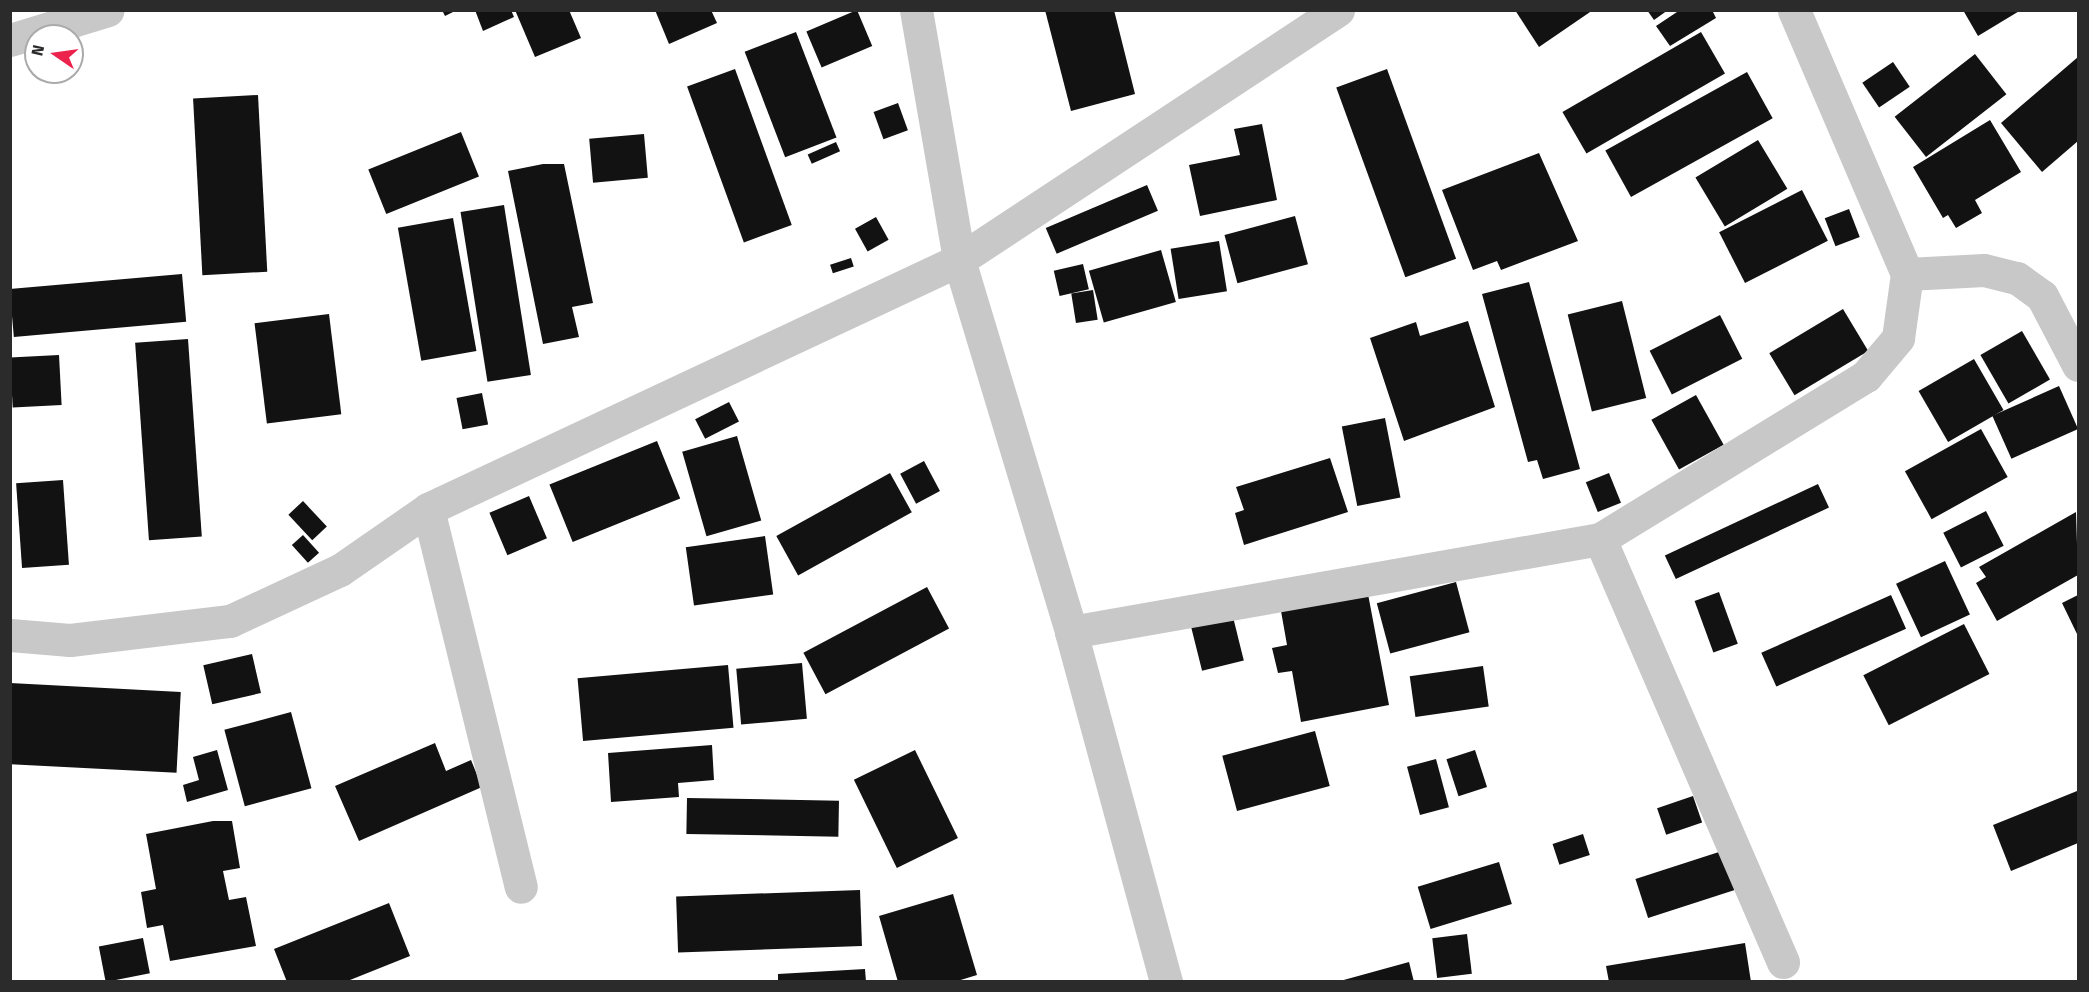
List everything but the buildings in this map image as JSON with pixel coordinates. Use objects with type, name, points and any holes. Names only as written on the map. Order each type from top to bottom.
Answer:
[{"type":"street","points":[[10,40],[108,10]]},
{"type":"street","points":[[916,10],[959,260],[1071,632],[1166,981]]},
{"type":"street","points":[[10,635],[70,640],[230,621],[340,570],[428,509],[959,260],[1338,10]]},
{"type":"street","points":[[1071,632],[1600,539],[1866,375],[1898,338],[1907,274],[1794,10]]},
{"type":"street","points":[[1907,274],[1984,270],[2017,278],[2042,296],[2079,365]]},
{"type":"street","points":[[428,509],[521,887]]},
{"type":"street","points":[[1600,539],[1783,962]]}]
